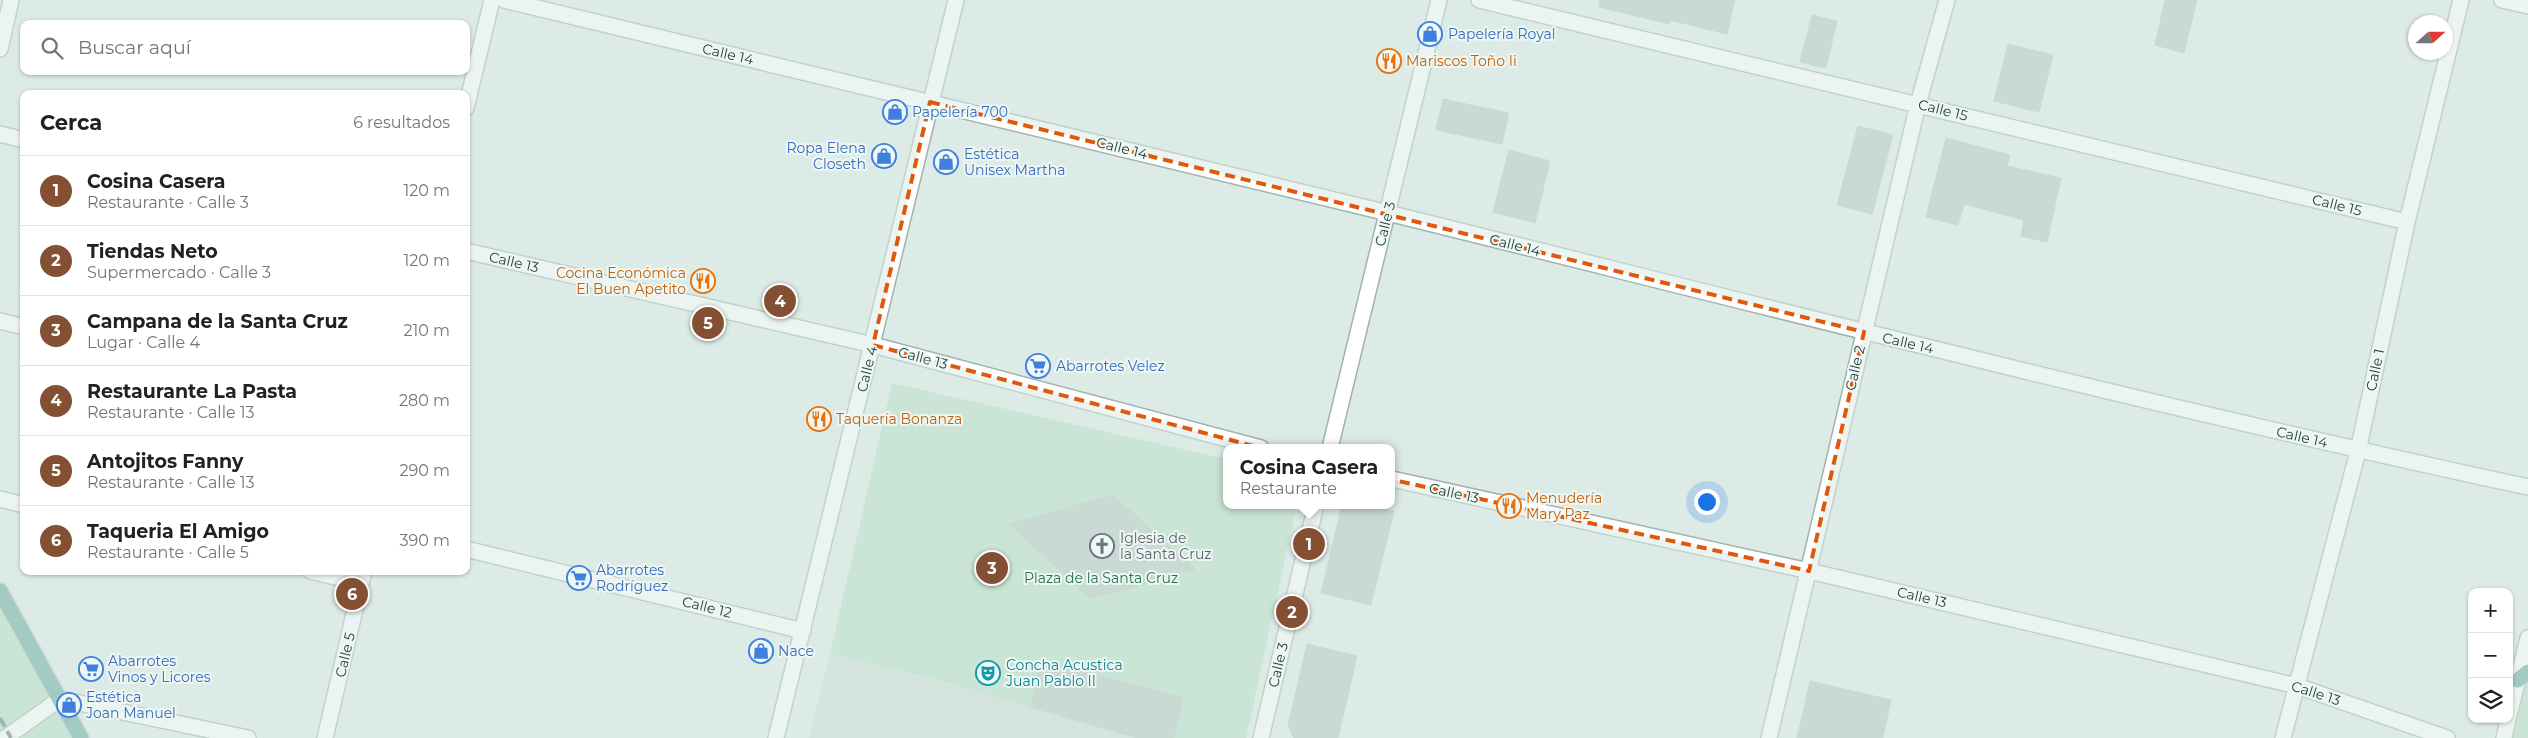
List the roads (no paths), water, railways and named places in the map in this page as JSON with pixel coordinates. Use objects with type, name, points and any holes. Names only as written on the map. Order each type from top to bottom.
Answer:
[{"type":"main road","points":[[0,591],[81,738]]},
{"type":"street","points":[[0,49],[11,0]]},
{"type":"street","points":[[470,91],[492,0]]},
{"type":"street","name":"Calle 14","points":[[504,0],[1388,213],[1864,332],[2358,450],[2528,487]]},
{"type":"street","name":"Calle 4","points":[[776,738],[956,0]]},
{"type":"street","name":"Calle 3","points":[[1331,444],[1439,0]]},
{"type":"street","name":"Calle 15","points":[[1478,0],[2407,222]]},
{"type":"street","name":"Calle 2","points":[[1769,738],[1918,104],[1947,0]]},
{"type":"street","name":"Calle 1","points":[[2283,738],[2358,450],[2407,222],[2461,0]]},
{"type":"street","points":[[2502,0],[2528,6]]},
{"type":"street","points":[[0,134],[20,139]]},
{"type":"street","name":"Calle 13","points":[[470,252],[873,344],[1246,444]]},
{"type":"street","points":[[0,321],[20,326]]},
{"type":"street","name":"Calle 13","points":[[1395,480],[1809,571],[2297,686],[2447,738]]},
{"type":"street","points":[[0,499],[20,504]]},
{"type":"street","name":"Calle 3","points":[[1261,738],[1315,509]]},
{"type":"street","name":"Calle 12","points":[[470,549],[803,631]]},
{"type":"street","points":[[345,575],[362,577]]},
{"type":"street","name":"Calle 5","points":[[325,738],[362,577]]},
{"type":"street","points":[[2513,704],[2523,676],[2528,638]]},
{"type":"street","points":[[5,738],[60,699],[248,738]]},
{"type":"street","points":[[2504,738],[2507,723]]},
{"type":"railway","points":[[0,718],[11,738]]},
{"type":"place","name":"Papelería Royal","points":[[1430,34]]},
{"type":"place","name":"Mariscos Toño Ii","points":[[1389,61]]},
{"type":"place","name":"Papelería 700","points":[[895,112]]},
{"type":"place","name":"Ropa Elena Closeth","points":[[884,156]]},
{"type":"place","name":"Estética Unisex Martha","points":[[946,162]]},
{"type":"place","name":"Cocina Económica El Buen Apetito","points":[[703,281]]},
{"type":"place","name":"Restaurante La Pasta","points":[[780,301]]},
{"type":"place","name":"Antojitos Fanny","points":[[708,323]]},
{"type":"place","name":"Abarrotes Velez","points":[[1038,366]]},
{"type":"place","name":"Taquería Bonanza","points":[[819,419]]},
{"type":"place","name":"Menudería Mary Paz","points":[[1509,506]]},
{"type":"place","name":"Cosina Casera","points":[[1309,544]]},
{"type":"place","name":"Iglesia de la Santa Cruz","points":[[1102,546]]},
{"type":"place","name":"Campana de la Santa Cruz","points":[[992,568]]},
{"type":"place","name":"Abarrotes Rodríguez","points":[[579,578]]},
{"type":"place","name":"Taqueria El Amigo","points":[[352,594]]},
{"type":"place","name":"Tiendas Neto","points":[[1292,612]]},
{"type":"place","name":"Nace","points":[[761,651]]},
{"type":"place","name":"Abarrotes Vinos y Licores","points":[[91,669]]},
{"type":"place","name":"Concha Acustica Juan Pablo II","points":[[988,673]]},
{"type":"place","name":"Estética Joan Manuel","points":[[69,705]]},
{"type":"park label","name":"Plaza de la Santa Cruz","points":[[1101,578]]}]
